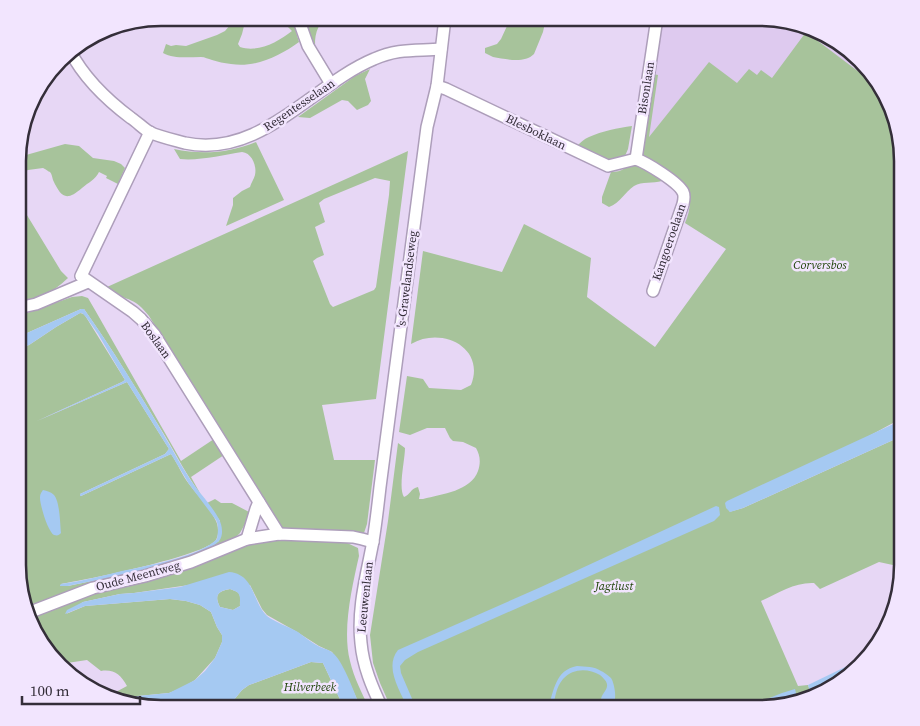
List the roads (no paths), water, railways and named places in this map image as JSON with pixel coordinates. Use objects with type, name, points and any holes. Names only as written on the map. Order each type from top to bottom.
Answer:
[{"type":"street","points":[[301,26],[308,46],[331,84]]},
{"type":"street","name":"'s-Gravelandseweg","points":[[373,542],[427,127],[437,86],[444,26]]},
{"type":"street","name":"Bisonlaan","points":[[636,159],[656,27]]},
{"type":"street","name":"Regentesselaan","points":[[74,58],[111,103],[150,132],[172,140],[210,145],[226,144],[253,134],[281,119],[356,67],[376,58],[397,51],[441,49]]},
{"type":"street","name":"Blesboklaan","points":[[437,86],[608,166],[636,159]]},
{"type":"street","points":[[88,282],[80,276],[150,132]]},
{"type":"street","name":"Kangoeroelaan","points":[[636,159],[645,162],[679,187],[684,194],[683,204],[652,291]]},
{"type":"street","points":[[26,306],[36,304],[88,282]]},
{"type":"street","name":"Boslaan","points":[[88,282],[133,312],[154,334],[279,534]]},
{"type":"street","points":[[247,540],[259,502]]},
{"type":"street","name":"Oude Meentweg","points":[[34,611],[93,588],[145,576],[191,562],[247,540],[279,534],[353,537],[373,542]]},
{"type":"street","name":"Leeuwenlaan","points":[[373,542],[360,615],[360,637],[365,664],[378,699]]},
{"type":"water","points":[[84,309],[136,388],[185,471],[216,513],[221,524],[222,533],[219,541],[208,549],[170,563],[68,586],[60,586],[61,584],[158,563],[199,550],[217,539],[218,525],[189,484],[171,454],[80,496],[80,494],[165,454],[169,449],[127,382],[37,421],[125,380],[98,334],[82,313],[26,346],[26,333]]},
{"type":"water","points":[[893,424],[893,440],[743,508],[730,512],[726,508],[725,503]]},
{"type":"water","points":[[43,490],[53,494],[56,498],[61,533],[58,535],[54,535],[49,529],[41,506],[40,498]]},
{"type":"water","points":[[716,506],[719,507],[720,515],[714,521],[418,652],[405,660],[400,666],[412,699],[404,699],[393,671],[394,657],[398,650],[541,587]]},
{"type":"water","points":[[229,572],[237,574],[248,583],[267,616],[334,654],[346,672],[357,699],[340,699],[323,663],[311,662],[249,685],[235,699],[152,699],[135,697],[169,693],[195,680],[215,658],[222,642],[222,635],[211,612],[200,605],[186,601],[170,599],[85,606],[65,614],[67,610],[83,602],[180,587]],"holes":[[[230,589],[238,593],[240,606],[233,610],[220,607],[217,599],[220,592]]]},
{"type":"water","points":[[849,665],[819,686],[810,690],[808,685]]},
{"type":"water","points":[[577,666],[590,667],[604,672],[611,678],[613,683],[614,700],[601,699],[606,690],[607,683],[600,675],[586,670],[576,671],[567,675],[557,689],[555,700],[551,700],[556,682],[570,668]]},
{"type":"water","points":[[795,689],[796,694],[766,700]]},
{"type":"park label","name":"Corversbos","points":[[820,265]]},
{"type":"park label","name":"Jagtlust","points":[[614,586]]},
{"type":"park label","name":"Hilverbeek","points":[[310,687]]}]
